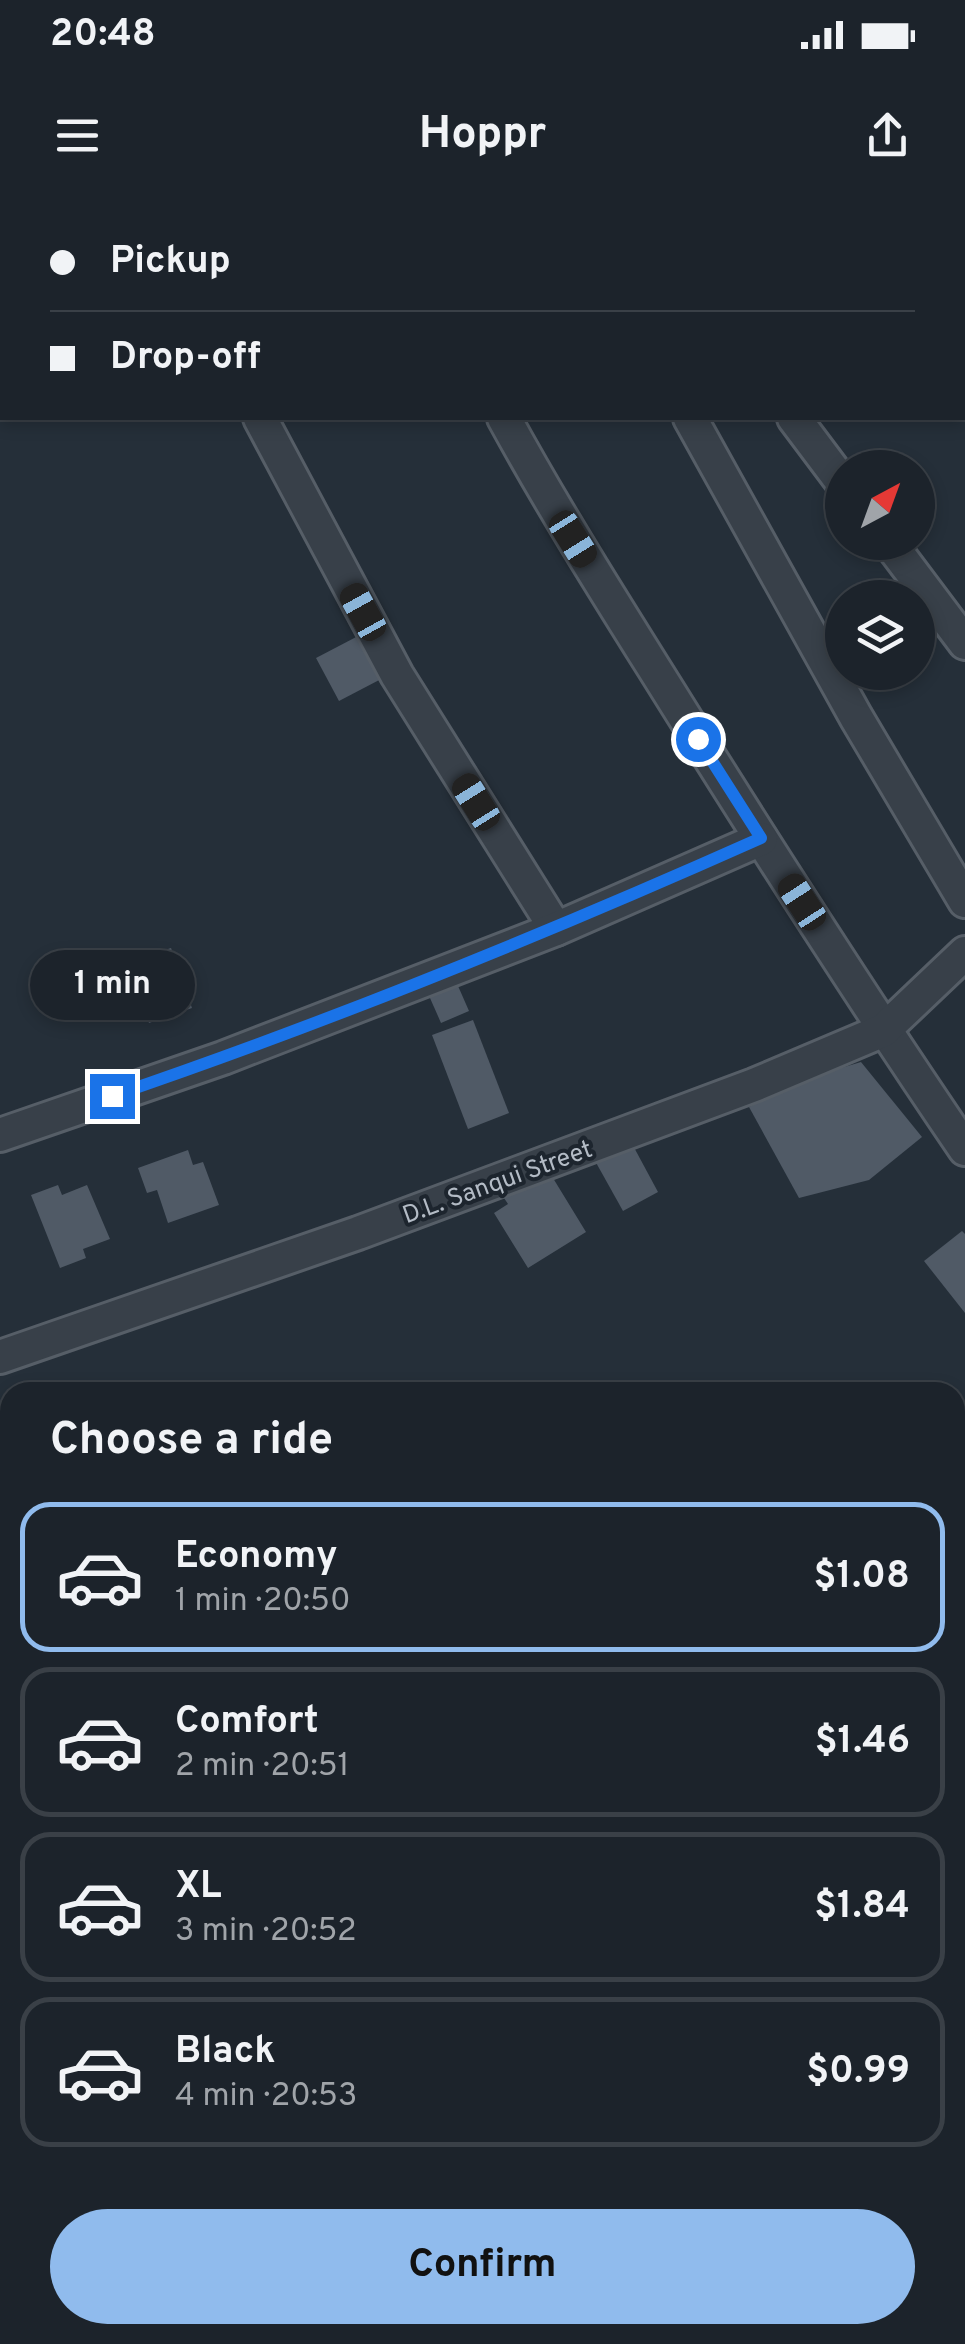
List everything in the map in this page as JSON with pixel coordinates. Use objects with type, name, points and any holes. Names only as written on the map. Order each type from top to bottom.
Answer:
[{"type":"street","points":[[261,420],[397,675],[556,929]]},
{"type":"street","points":[[505,420],[552,506],[761,838],[965,1149]]},
{"type":"street","points":[[691,420],[856,718],[965,902]]},
{"type":"street","points":[[796,420],[825,459]]},
{"type":"street","points":[[903,560],[965,643]]},
{"type":"street","points":[[0,1135],[223,1058],[556,929],[761,838]]},
{"type":"street","name":"D.L. Sanqui Street","points":[[0,1356],[358,1233],[754,1085],[884,1030],[965,953]]},
{"type":"building","points":[[360,635],[383,678],[339,701],[316,658]]},
{"type":"building","points":[[171,948],[192,1008],[149,1023],[128,962]]},
{"type":"building","points":[[451,970],[469,1011],[441,1023],[423,982]]},
{"type":"building","points":[[473,1020],[509,1113],[468,1129],[432,1035]]},
{"type":"building","points":[[861,1062],[922,1137],[869,1180],[799,1198],[749,1107],[791,1083]]},
{"type":"building","points":[[630,1140],[658,1192],[623,1211],[594,1159]]},
{"type":"building","points":[[188,1150],[193,1165],[203,1162],[219,1205],[168,1223],[157,1190],[147,1193],[138,1168]]},
{"type":"building","points":[[545,1165],[586,1232],[528,1268],[494,1213],[508,1204],[500,1192]]},
{"type":"building","points":[[58,1185],[62,1195],[87,1185],[110,1239],[83,1249],[86,1258],[60,1268],[31,1195]]},
{"type":"building","points":[[962,1231],[965,1234],[965,1313],[924,1261]]},
{"type":"route","points":[[112,1096],[223,1058],[556,929],[761,838],[698,739]]}]
